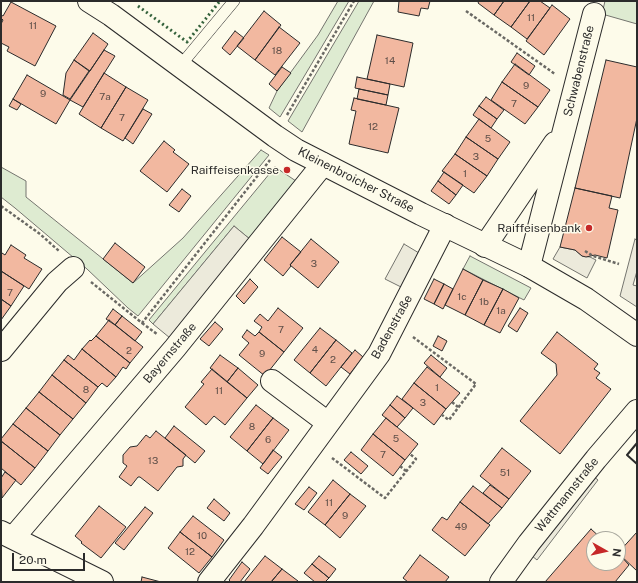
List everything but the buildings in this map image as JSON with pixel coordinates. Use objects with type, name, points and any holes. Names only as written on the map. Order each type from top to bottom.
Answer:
[{"type":"street","name":"Kleinenbroicher Straße","points":[[89,1],[112,15],[280,139],[323,164],[421,214],[529,266],[586,299],[637,335]]},
{"type":"street","name":"Schwabenstraße","points":[[529,266],[594,14]]},
{"type":"street","name":"Schwabenstraße","points":[[486,246],[564,129]]},
{"type":"street","name":"Bayernstraße","points":[[7,535],[175,348],[323,164]]},
{"type":"street","name":"Badenstraße","points":[[209,582],[253,526],[379,354],[445,225]]},
{"type":"street","points":[[1,350],[57,282],[73,268]]},
{"type":"street","points":[[272,381],[328,423]]},
{"type":"street","name":"Wattmannstraße","points":[[501,582],[529,543],[596,459],[637,411]]},
{"type":"street","points":[[7,535],[102,582]]},
{"type":"lane","points":[[180,66],[234,1]]},
{"type":"path","points":[[1,206],[47,240],[73,268],[142,323],[280,139],[354,1]]},
{"type":"path","points":[[466,11],[574,89]]},
{"type":"path","points":[[585,251],[593,256],[619,264]]},
{"type":"path","points":[[395,324],[476,384],[449,420],[442,415]]},
{"type":"path","points":[[452,402],[458,407]]},
{"type":"path","points":[[313,443],[385,498],[416,459],[410,454]]},
{"type":"path","points":[[400,466],[406,471]]},
{"type":"green space","points":[[338,1],[349,1],[280,117],[269,108],[277,91],[318,35]]},
{"type":"green space","points":[[359,1],[374,1],[302,132],[288,121]]},
{"type":"green space","points":[[605,1],[637,1],[637,24],[602,14]]},
{"type":"green space","points":[[261,150],[269,155],[138,316],[87,269],[1,197],[1,167],[26,181],[26,197],[133,283],[183,238]]},
{"type":"green space","points":[[275,167],[299,183],[251,240],[234,226],[153,324],[149,320]]},
{"type":"green space","points":[[470,256],[531,288],[524,300],[463,269]]},
{"type":"shaded area","points":[[234,226],[251,240],[170,338],[153,324]]},
{"type":"shaded area","points":[[635,239],[637,241],[637,271],[633,285],[637,286],[637,307],[620,296]]},
{"type":"shaded area","points":[[404,244],[419,253],[401,287],[385,279]]},
{"type":"shaded area","points":[[560,247],[575,250],[582,256],[590,257],[596,260],[587,278],[553,259]]},
{"type":"shaded area","points":[[593,476],[598,480],[537,560],[532,556]]},
{"type":"hedge","points":[[138,6],[187,42],[220,1]]},
{"type":"wall","points":[[637,443],[627,455],[637,464]]},
{"type":"place","name":"Raiffeisenkasse","points":[[287,170]]},
{"type":"place","name":"Raiffeisenbank","points":[[589,228]]}]
